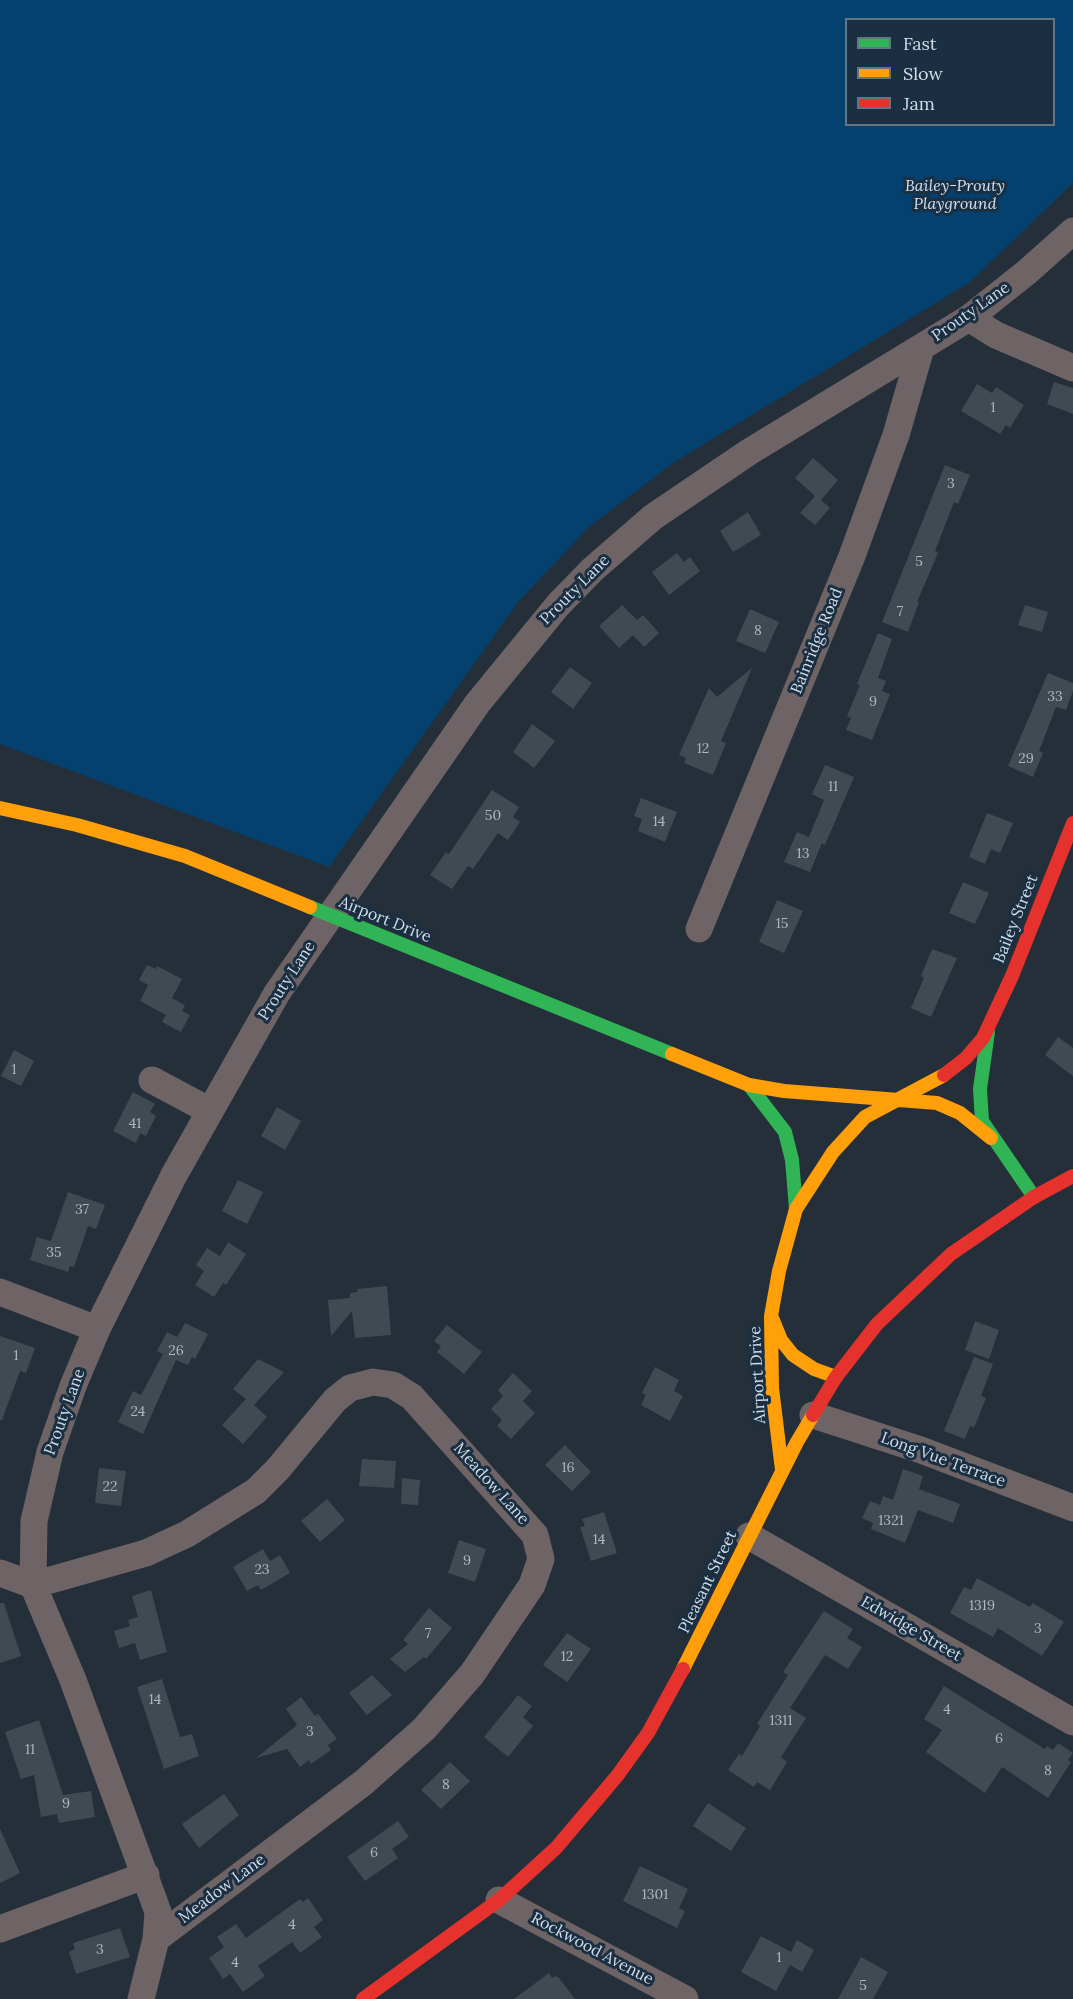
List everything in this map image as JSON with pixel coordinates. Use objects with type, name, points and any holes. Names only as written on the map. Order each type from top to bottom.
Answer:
[{"type":"main road","name":"Airport Drive","points":[[0,808],[77,825],[185,856],[749,1085],[818,1095],[899,1099],[949,1107],[990,1138]]},
{"type":"main road","name":"Bailey Street","points":[[899,1099],[956,1066],[976,1048],[989,1027],[1073,823]]},
{"type":"main road","name":"Bailey Street","points":[[989,1027],[979,1100],[982,1121],[990,1138],[1034,1197]]},
{"type":"main road","name":"Airport Drive","points":[[749,1085],[770,1109],[785,1132],[793,1168],[796,1209]]},
{"type":"main road","name":"Airport Drive","points":[[782,1470],[772,1388],[771,1316],[779,1271],[796,1209],[833,1152],[865,1117],[899,1099]]},
{"type":"main road","name":"Pleasant Street","points":[[363,1999],[500,1900],[556,1848],[586,1815],[648,1733],[671,1693],[782,1470],[836,1377],[877,1324],[925,1276],[951,1254],[1034,1197],[1073,1176]]},
{"type":"main road","points":[[771,1316],[781,1340],[793,1355],[814,1369],[836,1377]]},
{"type":"street","name":"Prouty Lane","points":[[141,1999],[156,1939],[158,1912],[73,1680],[33,1585],[34,1521],[50,1452],[97,1329],[174,1175],[277,993],[477,704],[542,622],[592,570],[653,517],[749,452],[969,318],[1073,231]]},
{"type":"street","points":[[969,318],[996,335],[1073,368]]},
{"type":"street","name":"Bainridge Road","points":[[699,929],[852,556],[896,435],[921,348]]},
{"type":"street","points":[[152,1080],[210,1111]]},
{"type":"street","points":[[0,1292],[97,1329]]},
{"type":"street","name":"Meadow Lane","points":[[33,1585],[146,1553],[224,1513],[267,1480],[343,1393],[358,1384],[373,1382],[393,1385],[412,1397],[528,1525],[537,1541],[541,1559],[532,1585],[472,1674],[423,1729],[363,1783],[156,1939]]},
{"type":"street","name":"Long Vue Terrace","points":[[813,1415],[921,1450],[1073,1508]]},
{"type":"street","name":"Edwidge Street","points":[[749,1536],[1073,1722]]},
{"type":"street","points":[[0,1573],[33,1585]]},
{"type":"street","points":[[0,1929],[146,1875]]},
{"type":"street","name":"Rockwood Avenue","points":[[500,1900],[686,1999]]},
{"type":"green space","name":"Bailey-Prouty Playground","points":[[0,0],[1073,0],[1073,183],[970,282],[673,463],[589,527],[519,601],[329,867],[0,744]]},
{"type":"building","points":[[1054,382],[1073,388],[1073,414],[1047,404]]},
{"type":"building","points":[[977,384],[992,393],[996,387],[1024,405],[1010,428],[1006,425],[1000,434],[961,411]]},
{"type":"building","points":[[813,458],[838,480],[821,500],[830,508],[815,525],[800,513],[815,496],[795,478]]},
{"type":"building","points":[[945,465],[970,475],[958,504],[954,502],[935,551],[938,553],[917,602],[919,602],[908,632],[882,622]]},
{"type":"building","points":[[748,512],[761,535],[733,552],[720,531]]},
{"type":"building","points":[[677,553],[684,562],[690,557],[700,571],[669,595],[652,572]]},
{"type":"building","points":[[622,605],[637,620],[643,615],[659,633],[644,647],[633,635],[619,648],[599,626]]},
{"type":"building","points":[[1025,605],[1048,612],[1042,632],[1018,625]]},
{"type":"building","points":[[750,609],[779,622],[765,653],[736,641]]},
{"type":"building","points":[[878,633],[892,639],[878,678],[886,681],[882,691],[890,694],[872,740],[846,730],[851,718],[847,716],[860,685],[857,684]]},
{"type":"building","points":[[570,667],[592,683],[573,709],[551,692]]},
{"type":"building","points":[[752,668],[721,741],[726,743],[713,775],[684,763],[686,758],[679,755],[709,688],[717,697]]},
{"type":"building","points":[[1048,673],[1073,683],[1073,691],[1066,710],[1056,707],[1039,751],[1043,753],[1033,777],[1008,766]]},
{"type":"building","points":[[532,724],[555,741],[534,768],[513,752]]},
{"type":"building","points":[[825,765],[854,777],[825,845],[822,843],[810,872],[784,862],[797,832],[809,837],[824,800],[812,794]]},
{"type":"building","points":[[492,790],[519,807],[513,817],[520,822],[508,840],[498,833],[473,869],[468,866],[452,889],[430,875],[446,852],[449,854]]},
{"type":"building","points":[[641,798],[677,812],[665,842],[638,831],[642,819],[634,816]]},
{"type":"building","points":[[987,813],[1013,823],[1000,853],[991,849],[985,864],[969,857]]},
{"type":"building","points":[[963,882],[989,893],[975,924],[949,913]]},
{"type":"building","points":[[777,900],[803,911],[784,953],[759,942]]},
{"type":"building","points":[[932,949],[957,958],[931,1017],[911,1008],[924,978],[921,976]]},
{"type":"building","points":[[147,965],[156,969],[157,966],[182,979],[172,998],[185,1005],[182,1011],[190,1015],[181,1032],[162,1022],[166,1015],[140,1001],[148,985],[139,980]]},
{"type":"building","points":[[1058,1037],[1073,1048],[1073,1076],[1045,1055]]},
{"type":"building","points":[[14,1050],[34,1061],[21,1086],[1,1076]]},
{"type":"building","points":[[133,1092],[155,1104],[150,1112],[156,1116],[146,1136],[140,1133],[136,1143],[113,1131]]},
{"type":"building","points":[[277,1107],[301,1121],[285,1150],[261,1136]]},
{"type":"building","points":[[238,1180],[263,1192],[247,1224],[222,1211]]},
{"type":"building","points":[[68,1192],[105,1205],[96,1229],[88,1226],[74,1267],[70,1266],[68,1272],[30,1260],[37,1237],[51,1241]]},
{"type":"building","points":[[228,1242],[246,1254],[226,1285],[223,1283],[214,1297],[195,1285],[204,1271],[196,1265],[207,1248],[220,1256]]},
{"type":"building","points":[[387,1286],[391,1335],[355,1338],[352,1311],[331,1336],[328,1300],[350,1298],[350,1293],[358,1292],[357,1289]]},
{"type":"building","points":[[975,1321],[999,1330],[989,1359],[965,1350]]},
{"type":"building","points":[[185,1323],[208,1334],[195,1359],[192,1357],[188,1365],[176,1360],[143,1434],[118,1422],[133,1391],[141,1395],[163,1354],[157,1351],[167,1332],[177,1337]]},
{"type":"building","points":[[447,1325],[482,1352],[464,1374],[437,1352],[441,1346],[434,1341]]},
{"type":"building","points":[[0,1336],[35,1348],[26,1373],[20,1371],[2,1420],[0,1420]]},
{"type":"building","points":[[974,1357],[993,1364],[981,1396],[986,1398],[974,1428],[970,1426],[965,1439],[944,1431]]},
{"type":"building","points":[[258,1359],[284,1372],[254,1405],[267,1417],[243,1444],[222,1425],[246,1399],[233,1389]]},
{"type":"building","points":[[655,1367],[679,1380],[674,1391],[683,1396],[670,1421],[641,1405],[646,1395],[642,1393]]},
{"type":"building","points":[[513,1373],[532,1391],[523,1401],[535,1413],[511,1439],[497,1426],[502,1420],[491,1409],[503,1396],[498,1390]]},
{"type":"building","points":[[565,1445],[591,1472],[572,1491],[545,1465]]},
{"type":"building","points":[[362,1459],[396,1461],[394,1488],[359,1486]]},
{"type":"building","points":[[99,1468],[126,1471],[121,1506],[95,1503]]},
{"type":"building","points":[[903,1469],[923,1476],[919,1489],[960,1504],[953,1523],[918,1510],[905,1543],[871,1529],[873,1523],[862,1518],[870,1501],[880,1505],[883,1496],[893,1500]]},
{"type":"building","points":[[402,1478],[420,1480],[418,1505],[401,1504]]},
{"type":"building","points":[[327,1499],[345,1520],[320,1542],[301,1521]]},
{"type":"building","points":[[604,1512],[617,1553],[591,1561],[580,1527],[585,1526],[582,1519]]},
{"type":"building","points":[[459,1540],[486,1549],[475,1582],[448,1573]]},
{"type":"building","points":[[263,1549],[270,1561],[280,1555],[290,1573],[261,1590],[258,1585],[247,1591],[233,1567]]},
{"type":"building","points":[[977,1578],[1030,1607],[1033,1603],[1064,1622],[1042,1656],[998,1628],[993,1637],[950,1613],[964,1587],[971,1590]]},
{"type":"building","points":[[151,1590],[167,1652],[140,1660],[135,1643],[119,1648],[114,1631],[130,1626],[128,1620],[138,1617],[132,1596]]},
{"type":"building","points":[[0,1603],[4,1603],[21,1656],[0,1663]]},
{"type":"building","points":[[429,1608],[452,1628],[426,1659],[424,1657],[405,1672],[390,1659],[408,1644],[403,1640]]},
{"type":"building","points":[[824,1611],[853,1629],[847,1638],[862,1647],[848,1669],[825,1655],[790,1708],[806,1718],[781,1757],[787,1762],[770,1790],[757,1782],[754,1787],[728,1770],[739,1754],[742,1756],[760,1726],[757,1724],[788,1675],[783,1672]]},
{"type":"building","points":[[567,1633],[591,1649],[567,1682],[543,1665]]},
{"type":"building","points":[[372,1675],[392,1695],[367,1715],[349,1693]]},
{"type":"building","points":[[162,1679],[180,1737],[192,1734],[199,1756],[164,1769],[137,1687]]},
{"type":"building","points":[[944,1686],[1045,1749],[1047,1746],[1053,1750],[1058,1743],[1073,1753],[1068,1760],[1071,1762],[1048,1798],[1002,1767],[985,1793],[926,1752],[942,1730],[924,1719]]},
{"type":"building","points":[[518,1695],[532,1706],[523,1717],[533,1726],[508,1757],[484,1737]]},
{"type":"building","points":[[301,1697],[315,1716],[318,1714],[337,1739],[328,1745],[331,1750],[311,1764],[309,1760],[300,1767],[287,1749],[256,1758],[297,1725],[286,1709]]},
{"type":"building","points":[[39,1720],[63,1795],[91,1791],[95,1817],[59,1823],[57,1814],[41,1817],[34,1775],[21,1779],[5,1732]]},
{"type":"building","points":[[450,1762],[470,1781],[441,1809],[421,1790]]},
{"type":"building","points":[[224,1794],[239,1815],[199,1848],[182,1824]]},
{"type":"building","points":[[708,1803],[746,1828],[731,1851],[693,1826]]},
{"type":"building","points":[[398,1821],[409,1837],[392,1849],[398,1858],[365,1881],[347,1857]]},
{"type":"building","points":[[0,1829],[20,1873],[0,1883]]},
{"type":"building","points":[[640,1866],[688,1889],[679,1908],[685,1911],[677,1928],[623,1901]]},
{"type":"building","points":[[308,1898],[323,1920],[314,1927],[322,1937],[300,1953],[292,1942],[258,1966],[265,1976],[243,1992],[230,1974],[223,1979],[209,1958],[224,1947],[217,1937],[236,1924],[246,1938],[300,1899],[303,1902]]},
{"type":"building","points":[[120,1928],[130,1957],[76,1974],[69,1952],[75,1949],[73,1943]]},
{"type":"building","points":[[761,1936],[791,1952],[797,1940],[814,1950],[802,1972],[790,1965],[776,1991],[741,1972]]},
{"type":"building","points":[[861,1957],[888,1972],[873,1999],[838,1999]]},
{"type":"building","points":[[549,1973],[552,1978],[556,1976],[559,1978],[575,1999],[514,1999]]},
{"type":"traffic: fast","points":[[310,907],[672,1054]]},
{"type":"traffic: fast","points":[[988,1032],[980,1089],[982,1121],[1034,1197]]},
{"type":"traffic: fast","points":[[749,1085],[785,1132],[792,1160],[796,1209]]},
{"type":"traffic: slow","points":[[0,808],[77,825],[185,856],[310,907]]},
{"type":"traffic: slow","points":[[672,1054],[749,1085],[784,1091],[937,1103],[960,1113],[991,1138]]},
{"type":"traffic: slow","points":[[782,1470],[772,1388],[771,1316],[779,1271],[796,1209],[833,1152],[865,1117],[944,1075]]},
{"type":"traffic: slow","points":[[772,1318],[781,1340],[793,1355],[814,1369],[836,1377]]},
{"type":"traffic: slow","points":[[683,1669],[797,1442],[813,1415]]},
{"type":"traffic: jam","points":[[944,1075],[966,1058],[983,1038],[1012,976],[1073,823]]},
{"type":"traffic: jam","points":[[813,1415],[836,1377],[877,1324],[951,1254],[1034,1197],[1073,1176]]},
{"type":"traffic: jam","points":[[363,1999],[499,1900],[556,1848],[617,1776],[648,1733],[683,1669]]}]
